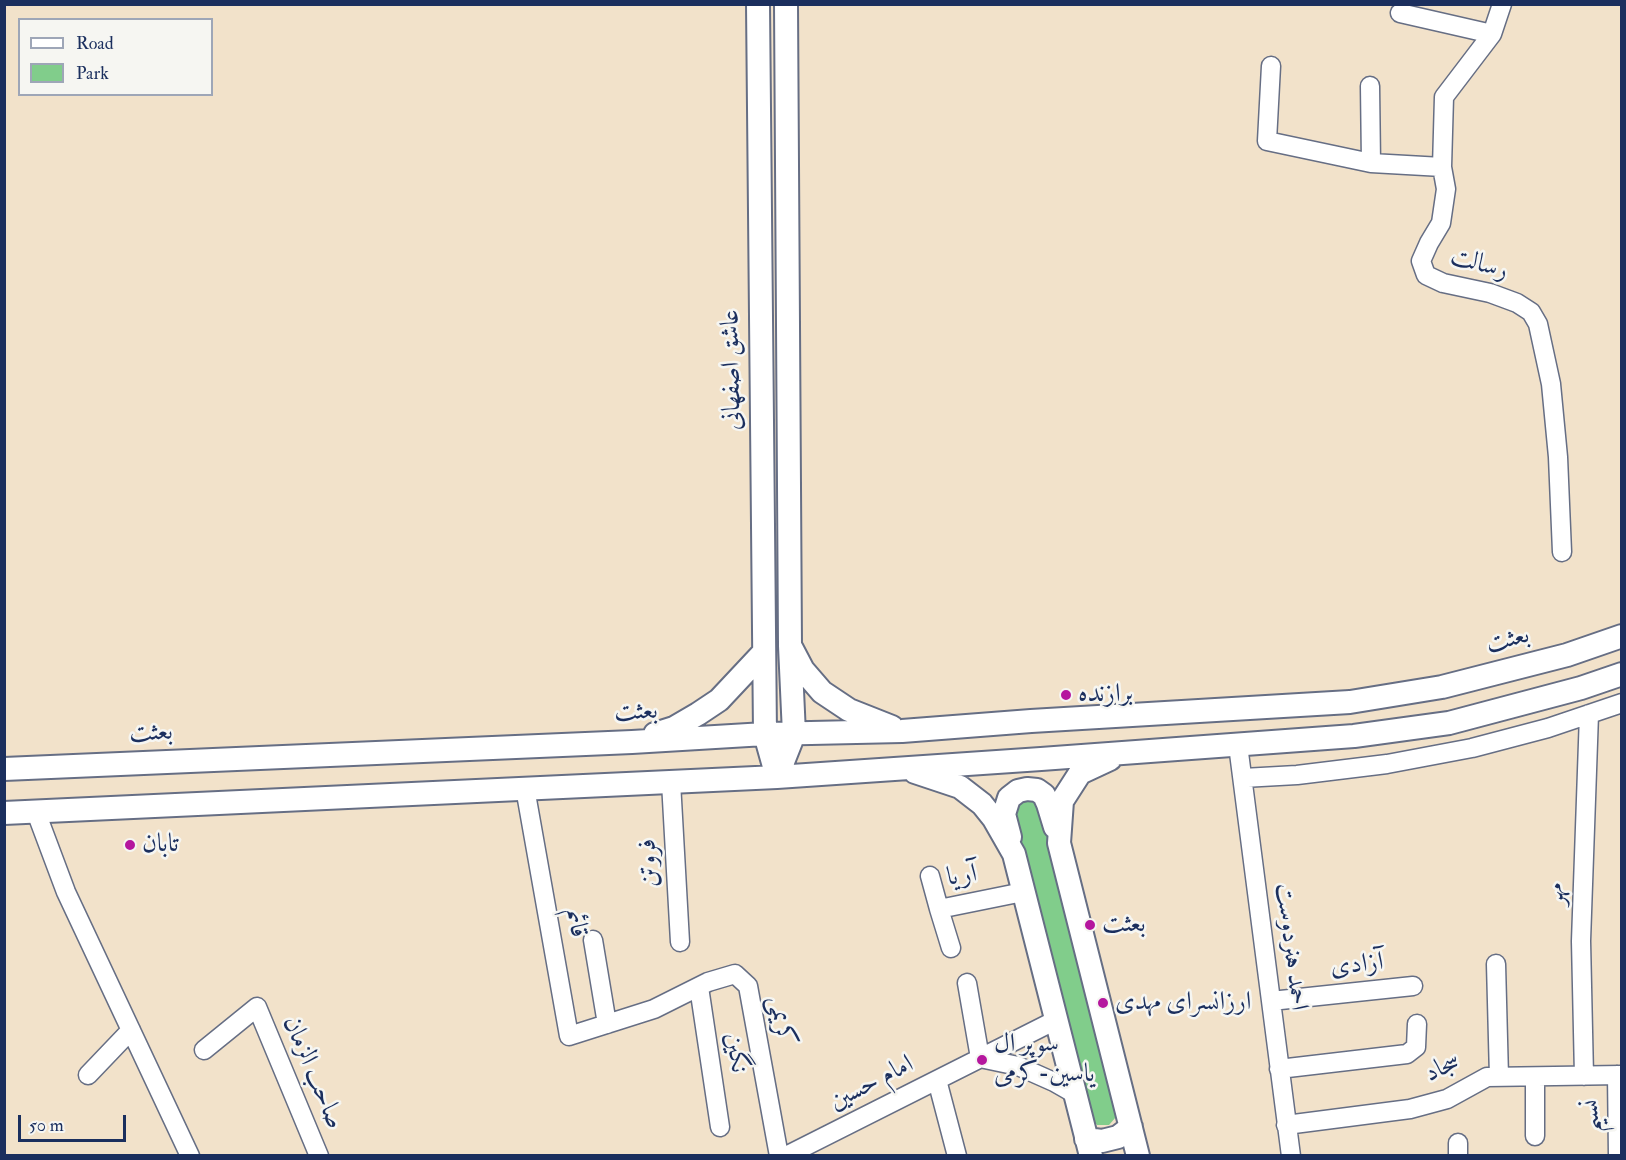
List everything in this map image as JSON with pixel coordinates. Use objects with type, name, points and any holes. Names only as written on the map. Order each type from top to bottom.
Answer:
[{"type":"main road","name":"عاشق اصفهانی","points":[[758,4],[765,734],[777,777]]},
{"type":"main road","points":[[777,777],[794,734],[790,646],[786,4]]},
{"type":"main road","name":"بعثت","points":[[4,769],[632,742],[765,734],[902,731],[1350,702],[1442,687],[1567,655],[1622,636]]},
{"type":"main road","points":[[790,646],[803,670],[822,692],[849,710],[902,731]]},
{"type":"main road","points":[[632,742],[674,728],[719,700],[764,652]]},
{"type":"main road","points":[[4,813],[777,777],[1354,736],[1449,723],[1581,688],[1622,674]]},
{"type":"main road","points":[[1350,702],[1354,736]]},
{"type":"main road","points":[[1059,843],[1062,801],[1080,774],[1122,753]]},
{"type":"main road","points":[[904,768],[960,787],[982,804],[994,819],[1014,854]]},
{"type":"main road","points":[[1131,1127],[1118,1137],[1088,1147],[1004,814],[1009,798],[1018,791],[1037,790],[1044,795],[1048,804],[1059,843],[1131,1127],[1138,1155]]},
{"type":"street","name":"رسالت","points":[[1502,4],[1492,34],[1444,97],[1442,167],[1446,189],[1441,223],[1421,261],[1426,275],[1443,283],[1490,293],[1516,303],[1531,312],[1538,324],[1551,384],[1558,457],[1562,552]]},
{"type":"street","points":[[1400,13],[1492,34]]},
{"type":"street","points":[[1271,66],[1267,141],[1371,163],[1442,167]]},
{"type":"street","points":[[1370,86],[1371,163]]},
{"type":"street","points":[[1243,778],[1297,775],[1387,764],[1472,748],[1548,728],[1622,703]]},
{"type":"street","name":"مهر","points":[[1584,1076],[1581,941],[1589,714]]},
{"type":"street","name":"احمد هنردوست","points":[[1239,745],[1291,1155]]},
{"type":"street","name":"فروتن","points":[[671,782],[680,942]]},
{"type":"street","name":"قائم","points":[[525,789],[569,1036],[604,1025]]},
{"type":"street","points":[[36,812],[66,892],[190,1155]]},
{"type":"street","name":"آریا","points":[[930,876],[939,909],[1023,892]]},
{"type":"street","points":[[939,909],[951,948]]},
{"type":"street","points":[[593,939],[604,1025]]},
{"type":"street","points":[[1496,964],[1499,1077]]},
{"type":"street","name":"کریمی","points":[[604,1025],[654,1008],[708,982],[735,974],[748,986],[779,1155]]},
{"type":"street","points":[[967,983],[980,1058],[1018,1066],[1075,1094]]},
{"type":"street","name":"آزادی","points":[[1271,1001],[1413,986]]},
{"type":"street","name":"نگین","points":[[699,987],[720,1127]]},
{"type":"street","name":"صاحب الزمان","points":[[204,1050],[256,1007],[319,1155]]},
{"type":"street","name":"امام حسین","points":[[786,1155],[819,1149],[938,1080],[1056,1020]]},
{"type":"street","points":[[1279,1069],[1407,1054],[1416,1047],[1417,1024]]},
{"type":"street","points":[[88,1076],[131,1030]]},
{"type":"street","name":"سجاد","points":[[1286,1125],[1410,1110],[1447,1099],[1487,1077],[1619,1075]]},
{"type":"street","name":"نسیم","points":[[1618,1155],[1619,1075]]},
{"type":"street","points":[[1535,1077],[1535,1136]]},
{"type":"street","points":[[938,1080],[957,1155]]},
{"type":"green space","points":[[1034,799],[1042,807],[1116,1104],[1116,1117],[1109,1125],[1097,1125],[1091,1117],[1011,813],[1021,803]]},
{"type":"place","name":"برازنده","points":[[1066,695]]},
{"type":"place","name":"تابان","points":[[130,845]]},
{"type":"place","name":"بعثت","points":[[1090,925]]},
{"type":"place","name":"ارزانسرای مهدی","points":[[1103,1003]]},
{"type":"place","name":"سوپر ال یاسین-کرمی","points":[[982,1060]]}]
